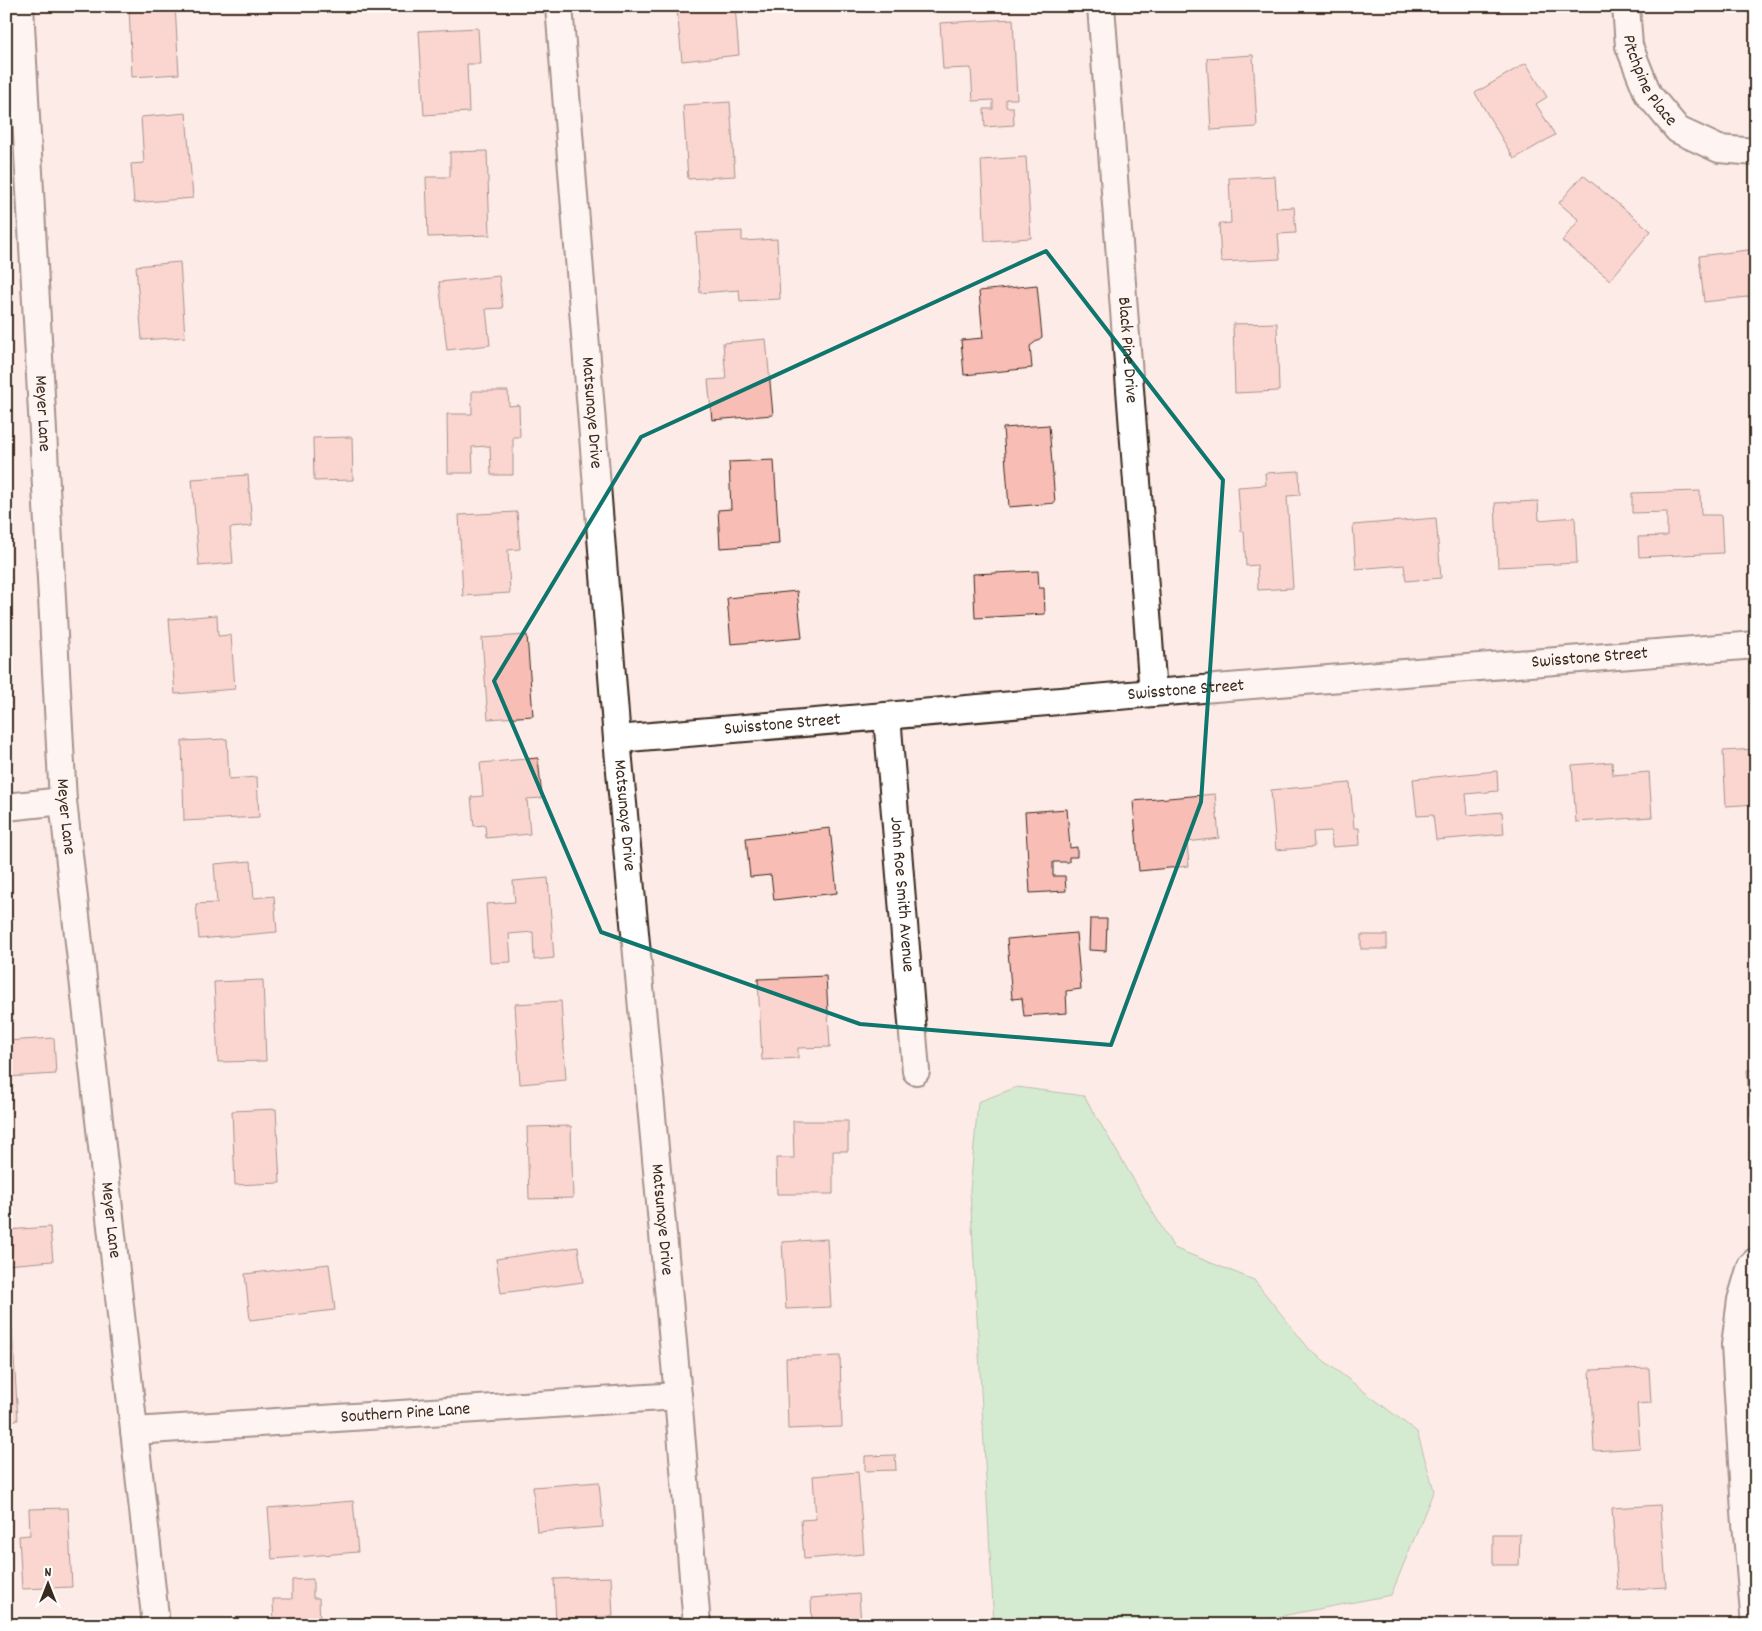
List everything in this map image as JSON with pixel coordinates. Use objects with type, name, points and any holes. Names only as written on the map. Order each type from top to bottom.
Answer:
[{"type":"street","name":"Meyer Lane","points":[[20,6],[63,801],[156,1625]]},
{"type":"street","name":"Matsunaye Drive","points":[[559,6],[617,739],[678,1396],[697,1625]]},
{"type":"street","name":"Black Pine Drive","points":[[1101,6],[1153,693]]},
{"type":"street","name":"Pitchpine Place","points":[[1626,6],[1629,46],[1648,94],[1678,130],[1719,149],[1756,152]]},
{"type":"street","name":"Swisstone Street","points":[[617,739],[1153,693],[1756,645]]},
{"type":"street","name":"John Roe Smith Avenue","points":[[886,716],[916,1071]]},
{"type":"street","points":[[6,807],[63,801]]},
{"type":"street","points":[[1755,1625],[1745,1512],[1735,1345],[1741,1300],[1751,1266],[1756,1261]]},
{"type":"street","name":"Southern Pine Lane","points":[[134,1431],[678,1396]]},
{"type":"highlighted area","points":[[1046,251],[1223,480],[1201,802],[1111,1045],[860,1024],[601,932],[494,681],[641,437]]},
{"type":"green space","points":[[1017,1087],[1084,1096],[1174,1248],[1254,1280],[1310,1350],[1417,1432],[1434,1490],[1391,1595],[1235,1625],[994,1625],[970,1190],[978,1102]]},
{"type":"building","points":[[129,6],[175,6],[179,74],[132,77]]},
{"type":"building","points":[[690,6],[735,6],[739,55],[682,61],[677,9],[691,8]]},
{"type":"building","points":[[1470,6],[1492,6],[1492,8],[1470,9]]},
{"type":"building","points":[[1013,19],[1017,99],[1006,99],[1006,107],[1013,107],[1014,125],[985,127],[984,109],[993,109],[993,100],[973,101],[971,68],[943,69],[940,23]]},
{"type":"building","points":[[478,28],[480,64],[467,64],[469,112],[424,115],[419,31]]},
{"type":"building","points":[[1253,55],[1257,127],[1211,130],[1207,58]]},
{"type":"building","points":[[1526,63],[1547,97],[1536,104],[1555,135],[1514,159],[1475,93]]},
{"type":"building","points":[[730,102],[735,176],[688,179],[683,105]]},
{"type":"building","points":[[186,113],[193,198],[134,203],[131,164],[144,163],[141,117]]},
{"type":"building","points":[[487,151],[490,235],[428,237],[426,177],[450,177],[450,152]]},
{"type":"building","points":[[1026,157],[1031,238],[985,241],[981,160]]},
{"type":"building","points":[[1583,175],[1651,231],[1610,280],[1562,241],[1579,220],[1559,203]]},
{"type":"building","points":[[1275,176],[1277,208],[1294,207],[1296,233],[1278,234],[1280,259],[1221,262],[1219,224],[1231,223],[1229,178]]},
{"type":"building","points":[[742,231],[742,241],[777,239],[780,299],[740,301],[739,290],[700,293],[696,233]]},
{"type":"building","points":[[1756,249],[1756,296],[1704,302],[1699,256]]},
{"type":"building","points":[[180,262],[185,337],[142,340],[136,266]]},
{"type":"building","points":[[499,276],[503,308],[486,309],[490,345],[447,350],[439,282]]},
{"type":"building","points":[[1037,285],[1042,337],[1030,346],[1032,368],[964,375],[961,340],[983,338],[979,291]]},
{"type":"building","points":[[1277,323],[1279,391],[1235,393],[1233,324]]},
{"type":"building","points":[[766,339],[773,415],[712,420],[708,380],[726,379],[723,343]]},
{"type":"building","points":[[472,391],[508,391],[509,406],[519,405],[520,437],[513,437],[513,475],[491,475],[490,446],[472,447],[473,473],[448,473],[447,414],[472,414]]},
{"type":"building","points":[[1049,425],[1055,503],[1009,507],[1003,428]]},
{"type":"building","points":[[352,437],[353,480],[314,481],[313,438]]},
{"type":"building","points":[[774,460],[779,544],[720,548],[718,510],[731,509],[729,462]]},
{"type":"building","points":[[1299,471],[1300,495],[1287,496],[1293,588],[1258,590],[1257,565],[1246,566],[1244,531],[1241,531],[1238,487],[1266,485],[1265,473]]},
{"type":"building","points":[[248,475],[252,526],[230,528],[233,563],[199,566],[192,479]]},
{"type":"building","points":[[1700,491],[1701,515],[1721,515],[1723,553],[1639,557],[1638,537],[1667,536],[1667,512],[1632,513],[1632,493]]},
{"type":"building","points":[[1538,501],[1539,520],[1575,517],[1577,563],[1498,567],[1495,503]]},
{"type":"building","points":[[517,512],[520,549],[508,550],[510,593],[463,596],[459,515]]},
{"type":"building","points":[[1436,518],[1441,578],[1406,581],[1404,565],[1356,569],[1353,525]]},
{"type":"building","points":[[1038,571],[1039,588],[1044,588],[1045,614],[975,618],[973,574]]},
{"type":"building","points":[[797,591],[802,638],[731,644],[727,598]]},
{"type":"building","points":[[217,615],[218,636],[231,635],[235,689],[175,694],[169,619]]},
{"type":"building","points":[[527,635],[533,716],[488,719],[482,638]]},
{"type":"building","points":[[227,739],[229,779],[257,777],[259,817],[184,821],[182,741]]},
{"type":"building","points":[[1756,749],[1756,804],[1726,806],[1723,751]]},
{"type":"building","points":[[538,758],[542,798],[527,799],[530,834],[486,838],[485,825],[474,826],[471,797],[483,796],[480,763]]},
{"type":"building","points":[[1612,762],[1613,775],[1649,772],[1652,817],[1576,822],[1572,765]]},
{"type":"building","points":[[1497,771],[1498,791],[1466,794],[1468,815],[1502,812],[1504,834],[1436,840],[1433,815],[1417,816],[1413,779]]},
{"type":"building","points":[[1350,783],[1354,828],[1359,828],[1360,845],[1332,847],[1331,831],[1313,832],[1314,847],[1276,850],[1271,790]]},
{"type":"building","points":[[1215,794],[1219,838],[1187,842],[1189,866],[1139,871],[1133,801]]},
{"type":"building","points":[[1067,809],[1070,848],[1077,847],[1077,857],[1069,857],[1069,862],[1053,862],[1053,876],[1065,876],[1066,891],[1030,893],[1025,812]]},
{"type":"building","points":[[830,828],[837,893],[774,900],[771,875],[750,877],[746,838]]},
{"type":"building","points":[[251,861],[254,898],[274,896],[277,932],[199,939],[196,904],[217,903],[214,864]]},
{"type":"building","points":[[548,878],[554,958],[534,960],[533,932],[509,934],[511,962],[490,963],[486,904],[515,902],[513,881]]},
{"type":"building","points":[[1090,919],[1107,919],[1106,951],[1089,950]]},
{"type":"building","points":[[1076,933],[1081,989],[1066,991],[1067,1013],[1024,1016],[1022,998],[1012,999],[1007,939]]},
{"type":"building","points":[[1361,935],[1387,935],[1387,949],[1361,949]]},
{"type":"building","points":[[826,976],[830,1047],[798,1048],[798,1058],[762,1060],[758,979]]},
{"type":"building","points":[[263,980],[266,1061],[218,1062],[214,982]]},
{"type":"building","points":[[561,1001],[566,1080],[520,1084],[515,1004]]},
{"type":"building","points":[[54,1038],[56,1074],[6,1077],[6,1041]]},
{"type":"building","points":[[1747,1070],[1756,1070],[1756,1116],[1750,1116]]},
{"type":"building","points":[[276,1109],[280,1183],[235,1185],[232,1111]]},
{"type":"building","points":[[793,1121],[848,1121],[848,1151],[833,1151],[833,1194],[777,1194],[776,1158],[794,1158]]},
{"type":"building","points":[[571,1126],[573,1198],[529,1199],[527,1127]]},
{"type":"building","points":[[50,1227],[53,1261],[6,1265],[6,1230]]},
{"type":"building","points":[[827,1239],[831,1307],[786,1309],[782,1242]]},
{"type":"building","points":[[578,1247],[583,1282],[501,1293],[496,1259]]},
{"type":"building","points":[[329,1264],[335,1310],[250,1320],[245,1274]]},
{"type":"building","points":[[6,1327],[12,1327],[18,1420],[6,1421]]},
{"type":"building","points":[[840,1356],[842,1427],[788,1429],[786,1358]]},
{"type":"building","points":[[1649,1368],[1651,1403],[1637,1404],[1640,1448],[1594,1451],[1590,1370]]},
{"type":"building","points":[[895,1455],[896,1470],[865,1471],[865,1456]]},
{"type":"building","points":[[858,1472],[864,1554],[804,1559],[801,1520],[816,1519],[813,1476]]},
{"type":"building","points":[[599,1482],[603,1527],[537,1532],[533,1487]]},
{"type":"building","points":[[353,1501],[358,1552],[272,1559],[268,1508]]},
{"type":"building","points":[[1660,1505],[1666,1587],[1618,1590],[1612,1508]]},
{"type":"building","points":[[68,1508],[72,1587],[22,1589],[19,1536],[30,1535],[29,1509]]},
{"type":"building","points":[[1493,1534],[1520,1534],[1519,1565],[1493,1565]]},
{"type":"building","points":[[611,1577],[613,1616],[597,1617],[597,1625],[556,1625],[554,1579]]},
{"type":"building","points":[[313,1579],[313,1598],[319,1598],[320,1625],[274,1625],[273,1599],[292,1599],[292,1580]]},
{"type":"building","points":[[859,1594],[861,1625],[812,1625],[811,1598]]}]
